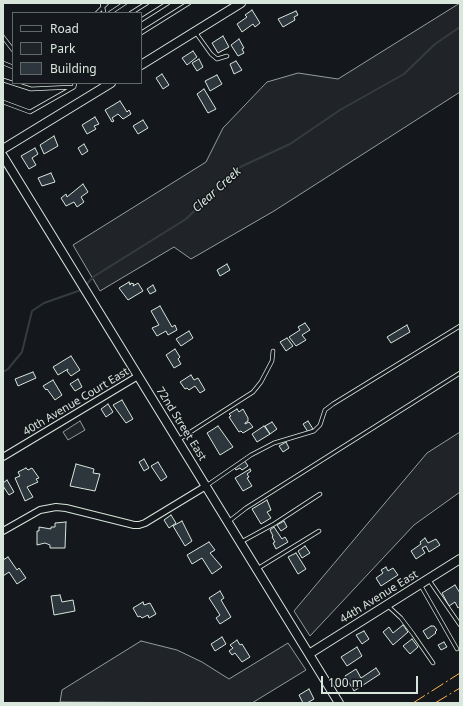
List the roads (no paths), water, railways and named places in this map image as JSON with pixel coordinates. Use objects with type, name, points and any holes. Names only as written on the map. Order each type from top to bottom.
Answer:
[{"type":"main road","points":[[142,63],[241,3]]},
{"type":"main road","points":[[3,149],[102,85]]},
{"type":"main road","name":"72nd Street East","points":[[3,156],[339,703]]},
{"type":"main road","name":"44th Avenue East","points":[[309,654],[460,559]]},
{"type":"street","name":"40th Avenue Court East","points":[[3,457],[138,376]]},
{"type":"street","points":[[3,531],[40,510],[56,507],[139,525],[145,523],[206,486]]},
{"type":"lane","points":[[102,5],[107,3]]},
{"type":"lane","points":[[112,12],[125,3]]},
{"type":"lane","points":[[133,12],[147,3]]},
{"type":"lane","points":[[142,19],[168,3]]},
{"type":"lane","points":[[178,3],[181,8]]},
{"type":"lane","points":[[142,32],[189,3]]},
{"type":"lane","points":[[196,31],[211,54],[217,59],[227,56]]},
{"type":"lane","points":[[3,37],[12,49]]},
{"type":"lane","points":[[3,62],[12,66]]},
{"type":"lane","points":[[14,84],[31,90],[74,87]]},
{"type":"lane","points":[[3,102],[30,112],[74,87],[75,84]]},
{"type":"lane","points":[[206,486],[251,455],[274,443],[314,431],[320,425],[325,410],[333,404],[460,326]]},
{"type":"lane","points":[[178,440],[253,392],[261,382],[272,361],[273,351]]},
{"type":"lane","points":[[228,522],[246,508],[460,373]]},
{"type":"lane","points":[[241,542],[274,524],[320,494]]},
{"type":"lane","points":[[257,569],[318,531]]},
{"type":"lane","points":[[428,579],[460,625]]},
{"type":"lane","points":[[420,584],[457,649]]},
{"type":"lane","points":[[386,605],[405,623],[432,663]]},
{"type":"waterway","name":"Clear Creek","points":[[86,285],[93,277],[186,219],[238,168],[290,144],[340,110],[404,74],[435,44],[460,27]]},
{"type":"waterway","name":"Clear Creek","points":[[3,372],[8,369],[22,352],[32,311],[44,303],[81,290]]}]
